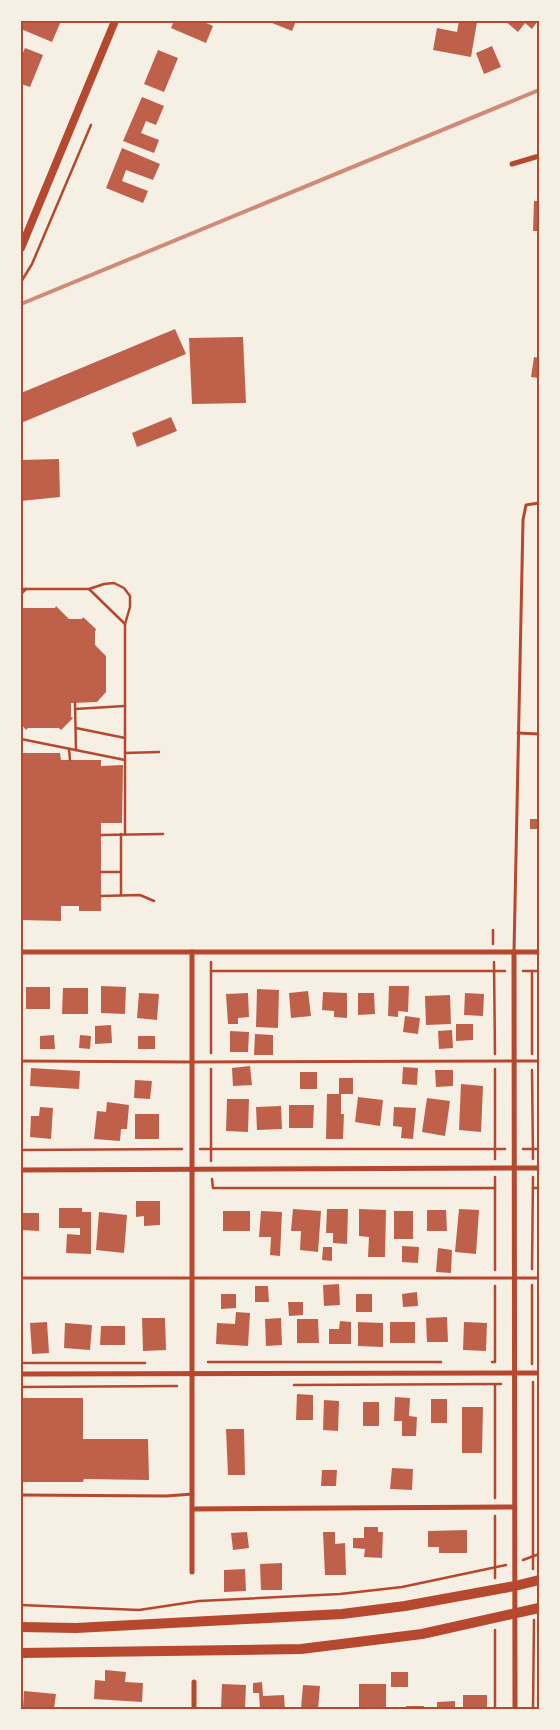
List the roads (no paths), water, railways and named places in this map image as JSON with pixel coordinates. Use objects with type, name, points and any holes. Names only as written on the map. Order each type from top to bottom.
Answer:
[{"type":"highway","points":[[21,1627],[76,1628],[342,1614],[405,1606],[536,1581]]},
{"type":"highway","points":[[21,1653],[301,1649],[422,1634],[536,1608]]},
{"type":"street","points":[[21,248],[115,21]]},
{"type":"street","points":[[512,164],[539,156]]},
{"type":"street","points":[[21,952],[539,952]]},
{"type":"street","points":[[192,952],[192,1572]]},
{"type":"street","points":[[514,952],[515,1709]]},
{"type":"street","points":[[21,1170],[539,1168]]},
{"type":"street","points":[[21,1374],[536,1373]]},
{"type":"street","points":[[193,1508],[514,1507]]},
{"type":"street","points":[[194,1682],[194,1709]]},
{"type":"lane","points":[[514,952],[523,520],[526,505],[539,503]]},
{"type":"lane","points":[[518,733],[539,734]]},
{"type":"lane","points":[[21,1061],[539,1060]]},
{"type":"lane","points":[[21,1278],[539,1278]]},
{"type":"lane","points":[[21,1494],[166,1496],[193,1494]]},
{"type":"railway","points":[[21,304],[539,90]]}]
